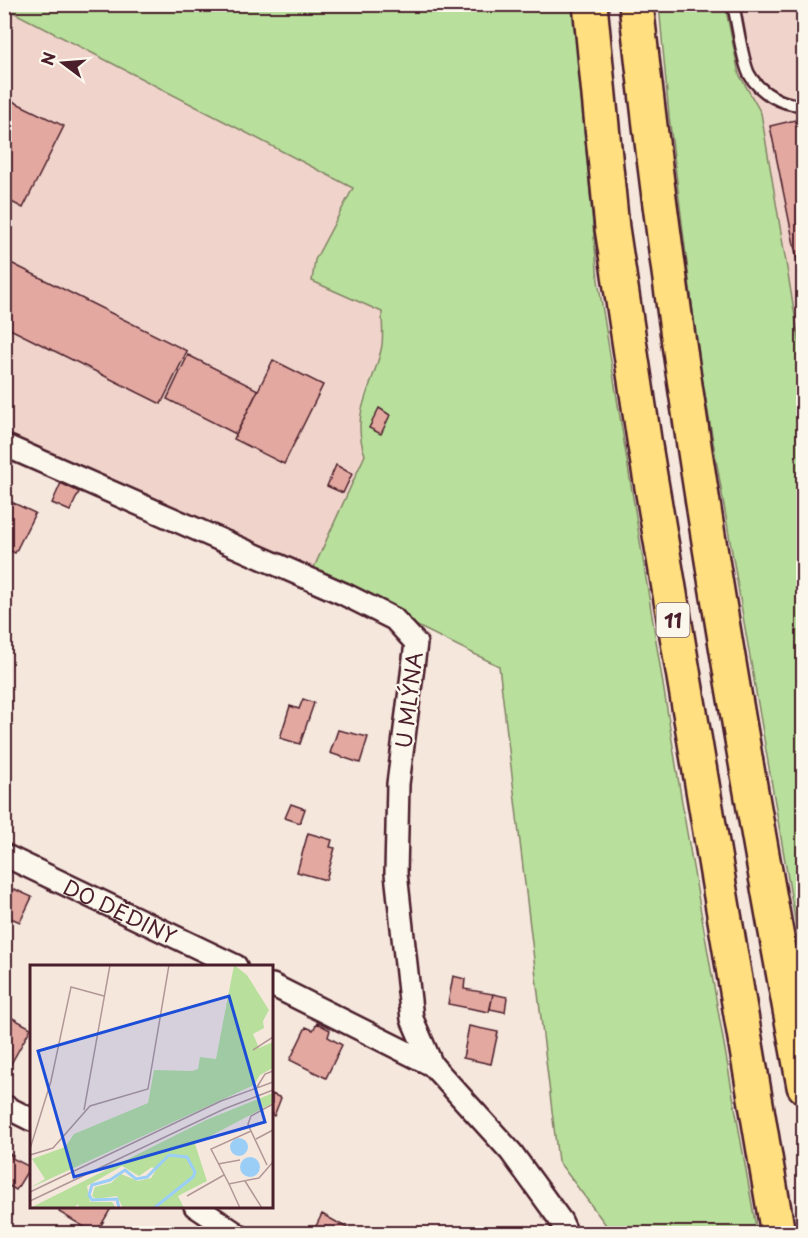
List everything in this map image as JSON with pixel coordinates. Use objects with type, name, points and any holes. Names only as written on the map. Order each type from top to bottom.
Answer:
[{"type":"highway","name":"11","points":[[590,4],[612,228],[643,435],[778,1233]]},
{"type":"highway","name":"11","points":[[636,4],[668,272],[738,715],[804,1086]]},
{"type":"street","name":"U MLÝNA","points":[[4,445],[345,594],[394,619],[416,643],[398,784],[396,873],[412,1019],[432,1065],[511,1152],[561,1221],[567,1233]]},
{"type":"street","name":"DO DĚDINY","points":[[4,855],[234,965]]},
{"type":"street","points":[[273,986],[432,1065]]},
{"type":"street","points":[[4,1106],[30,1119]]},
{"type":"street","points":[[198,1208],[237,1233]]},
{"type":"lane","points":[[733,4],[749,74],[767,93],[791,106],[804,105]]},
{"type":"shaded area","points":[[725,5],[803,5],[803,364],[761,113],[739,74]]},
{"type":"shaded area","points":[[4,8],[354,188],[315,260],[382,312],[382,349],[363,398],[359,438],[366,455],[311,574],[5,434]]},
{"type":"green space","points":[[571,4],[598,280],[685,821],[757,1233],[612,1233],[558,1161],[499,666],[311,574],[365,455],[361,440],[361,414],[382,341],[382,312],[312,281],[315,260],[353,188],[5,8],[4,5]]},
{"type":"green space","points":[[659,5],[725,5],[739,74],[761,113],[803,364],[803,966],[698,354],[669,116]]},
{"type":"building","points":[[4,97],[64,126],[23,208],[4,198]]},
{"type":"building","points":[[804,118],[804,294],[770,126]]},
{"type":"building","points":[[5,260],[187,351],[161,404],[4,326]]},
{"type":"building","points":[[188,355],[258,390],[236,434],[167,399]]},
{"type":"building","points":[[273,360],[323,385],[284,464],[234,439]]},
{"type":"building","points":[[379,408],[390,415],[381,434],[369,428]]},
{"type":"building","points":[[336,465],[352,474],[343,493],[327,486]]},
{"type":"building","points":[[61,483],[79,492],[70,511],[52,503]]},
{"type":"building","points":[[5,499],[35,513],[15,553],[4,548]]},
{"type":"building","points":[[303,699],[314,703],[300,744],[280,738],[290,706],[299,709]]},
{"type":"building","points":[[338,730],[368,737],[360,763],[330,753]]},
{"type":"building","points":[[291,804],[305,809],[300,823],[285,818]]},
{"type":"building","points":[[308,833],[332,840],[330,847],[335,848],[326,880],[297,872]]},
{"type":"building","points":[[14,889],[32,897],[20,922],[4,915],[4,899],[6,894],[10,896]]},
{"type":"building","points":[[453,976],[465,979],[464,989],[493,994],[489,1012],[448,1004]]},
{"type":"building","points":[[493,994],[507,997],[505,1012],[490,1009]]},
{"type":"building","points":[[5,1014],[30,1027],[30,1030],[8,1069],[4,1067]]},
{"type":"building","points":[[317,1023],[330,1030],[328,1037],[342,1045],[326,1078],[290,1060],[306,1027],[313,1030]]},
{"type":"building","points":[[469,1026],[498,1032],[491,1064],[463,1058]]},
{"type":"building","points":[[273,1094],[281,1098],[273,1116]]},
{"type":"building","points":[[4,1151],[30,1167],[16,1190],[4,1183]]},
{"type":"building","points":[[61,1208],[108,1208],[110,1210],[96,1234],[59,1212]]},
{"type":"building","points":[[322,1214],[358,1234],[312,1234]]}]
